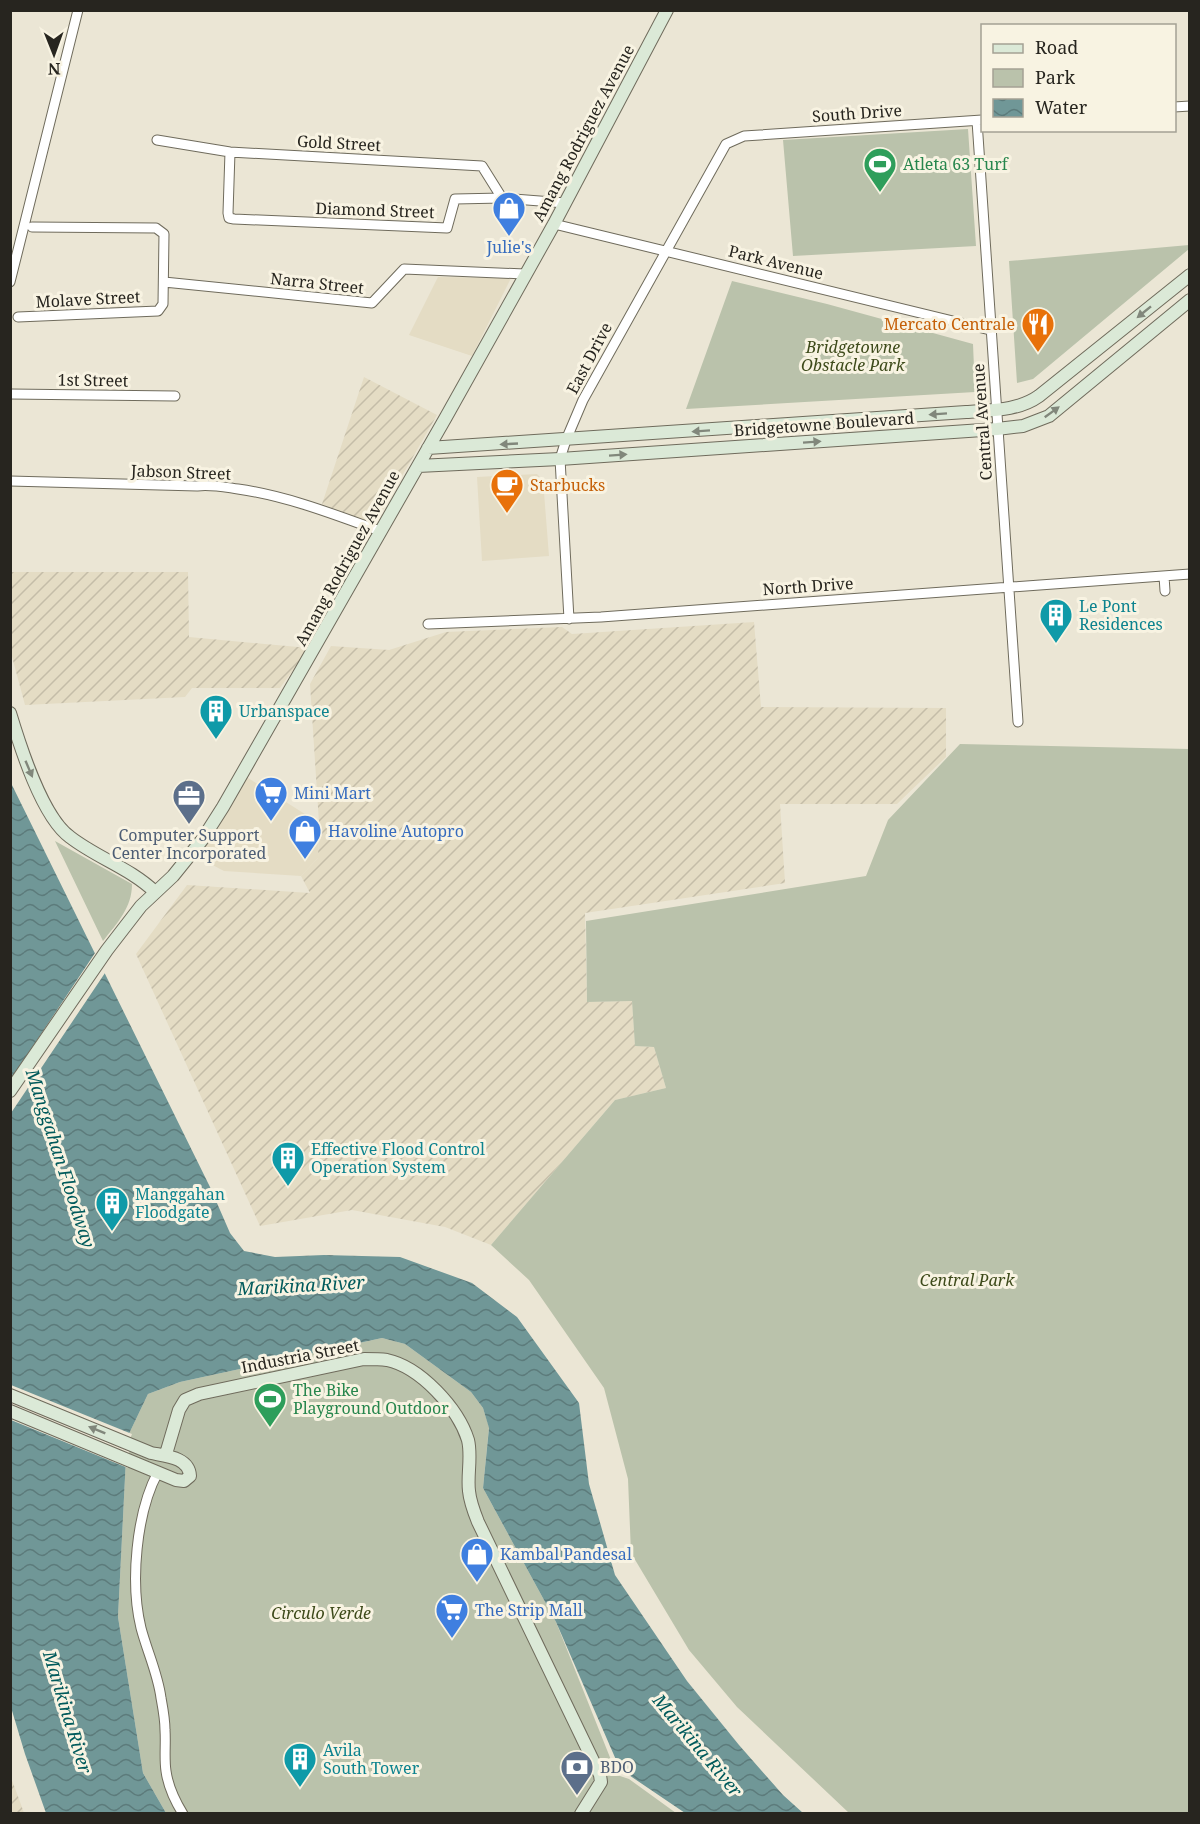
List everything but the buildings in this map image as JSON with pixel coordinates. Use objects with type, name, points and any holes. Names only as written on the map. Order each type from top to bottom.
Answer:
[{"type":"street","points":[[10,282],[78,10]]},
{"type":"street","name":"Amang Rodriguez Avenue","points":[[10,1092],[103,955],[141,906],[179,869],[218,815],[554,224],[667,10]]},
{"type":"street","name":"South Drive","points":[[735,139],[744,136],[980,121]]},
{"type":"street","name":"Central Avenue","points":[[980,121],[990,330],[1018,722]]},
{"type":"street","name":"East Drive","points":[[569,619],[560,459],[566,440],[583,400],[665,251],[726,144],[735,139]]},
{"type":"street","name":"Gold Street","points":[[157,140],[230,152],[483,166],[502,198]]},
{"type":"street","name":"Diamond Street","points":[[230,152],[228,213],[229,218],[234,219],[447,228],[455,200],[502,198],[565,203]]},
{"type":"street","name":"Park Avenue","points":[[554,224],[990,330]]},
{"type":"street","points":[[33,227],[156,228],[164,234],[164,282]]},
{"type":"street","name":"Narra Street","points":[[164,282],[372,303],[404,269],[525,274]]},
{"type":"street","name":"Bridgetowne Boulevard","points":[[428,448],[996,410],[1020,406],[1039,396],[1190,275]]},
{"type":"street","name":"Molave Street","points":[[18,317],[158,311],[164,304],[164,282]]},
{"type":"street","name":"Bridgetowne Boulevard","points":[[418,466],[560,459],[1023,426],[1048,416],[1190,300]]},
{"type":"street","name":"1st Street","points":[[10,394],[175,396]]},
{"type":"street","name":"Jabson Street","points":[[10,481],[223,487],[301,503],[380,531]]},
{"type":"street","name":"North Drive","points":[[428,624],[569,619],[1190,574]]},
{"type":"street","points":[[1164,576],[1165,591]]},
{"type":"street","points":[[10,713],[25,759],[56,822],[72,839],[137,877],[155,892]]},
{"type":"street","name":"Industria Street","points":[[158,1454],[185,1400],[199,1394],[364,1359],[388,1360],[410,1369],[433,1388],[447,1403],[468,1441],[468,1490],[478,1522],[600,1774],[601,1782],[581,1814]]},
{"type":"street","points":[[10,1395],[186,1464],[190,1470],[190,1476],[184,1481],[176,1480],[10,1411]]},
{"type":"street","points":[[158,1454],[153,1457],[151,1463],[139,1536],[136,1593],[141,1627],[160,1693],[165,1730],[166,1771],[171,1790],[183,1814]]},
{"type":"shaded area","points":[[438,277],[511,278],[472,356],[409,335]]},
{"type":"shaded area","points":[[364,377],[437,415],[374,525],[322,504]]},
{"type":"shaded area","points":[[537,474],[543,480],[549,556],[482,561],[477,477]]},
{"type":"shaded area","points":[[10,572],[188,572],[189,637],[309,648],[280,688],[192,688],[185,697],[25,705],[11,653]]},
{"type":"shaded area","points":[[754,622],[761,707],[946,708],[946,757],[897,804],[780,804],[785,883],[585,913],[587,1002],[632,1001],[635,1046],[654,1047],[666,1088],[615,1100],[491,1245],[445,1227],[352,1210],[260,1226],[136,954],[187,885],[310,893],[301,876],[318,858],[319,823],[310,684],[331,646],[389,650],[446,632],[562,627],[572,634]]},
{"type":"shaded area","points":[[245,776],[319,823],[318,858],[301,876],[224,871],[197,857]]},
{"type":"shaded area","points":[[10,1775],[19,1799],[24,1813],[11,1813]]},
{"type":"green space","name":"Atleta 63 Turf","points":[[968,129],[976,246],[793,256],[783,140]]},
{"type":"green space","points":[[1189,245],[1189,249],[1033,379],[1017,383],[1009,261]]},
{"type":"green space","name":"Bridgetowne Obstacle Park","points":[[732,281],[973,344],[975,392],[686,409]]},
{"type":"green space","name":"Central Park","points":[[960,744],[1189,749],[1189,1813],[849,1813],[737,1707],[689,1650],[631,1553],[628,1479],[604,1388],[529,1280],[491,1245],[615,1100],[666,1088],[654,1047],[635,1046],[632,1001],[587,1002],[586,921],[866,876],[888,820]]},
{"type":"green space","points":[[55,841],[132,884],[127,908],[103,941]]},
{"type":"green space","name":"Circulo Verde","points":[[382,1338],[405,1344],[471,1392],[483,1408],[489,1427],[483,1488],[556,1622],[617,1775],[629,1779],[676,1813],[166,1813],[143,1773],[118,1617],[127,1438],[148,1394],[180,1382]]},
{"type":"water","points":[[10,781],[210,1187],[230,1233],[244,1251],[275,1257],[324,1255],[400,1257],[472,1283],[517,1317],[579,1403],[589,1484],[615,1575],[687,1681],[739,1745],[783,1795],[803,1813],[685,1813],[620,1769],[556,1622],[483,1488],[489,1428],[483,1408],[471,1392],[405,1344],[382,1338],[180,1382],[148,1394],[127,1438],[118,1617],[143,1773],[166,1813],[46,1813],[10,1704]]},
{"type":"pier","points":[[97,950],[107,970],[11,1113],[11,1079]]},
{"type":"pier","points":[[11,1385],[132,1434],[128,1468],[11,1420]]},
{"type":"place","name":"Atleta 63 Turf","points":[[880,193]]},
{"type":"place","name":"Julie's","points":[[509,237]]},
{"type":"place","name":"Mercato Centrale","points":[[1038,353]]},
{"type":"place","name":"Starbucks","points":[[507,514]]},
{"type":"place","name":"Le Pont Residences","points":[[1056,644]]},
{"type":"place","name":"Urbanspace","points":[[216,740]]},
{"type":"place","name":"Mini Mart","points":[[271,822]]},
{"type":"place","name":"Computer Support Center Incorporated","points":[[189,825]]},
{"type":"place","name":"Havoline Autopro","points":[[305,860]]},
{"type":"place","name":"Effective Flood Control Operation System","points":[[288,1187]]},
{"type":"place","name":"Manggahan Floodgate","points":[[112,1232]]},
{"type":"place","name":"The Bike Playground Outdoor","points":[[270,1428]]},
{"type":"place","name":"Kambal Pandesal","points":[[477,1583]]},
{"type":"place","name":"The Strip Mall","points":[[452,1639]]},
{"type":"place","name":"Avila South Tower","points":[[300,1788]]},
{"type":"place","name":"BDO","points":[[577,1796]]},
{"type":"water label","name":"Manggahan Floodway","points":[[61,1158]]},
{"type":"water label","name":"Marikina River","points":[[301,1285]]},
{"type":"water label","name":"Marikina River","points":[[68,1712]]},
{"type":"water label","name":"Marikina River","points":[[698,1745]]}]
